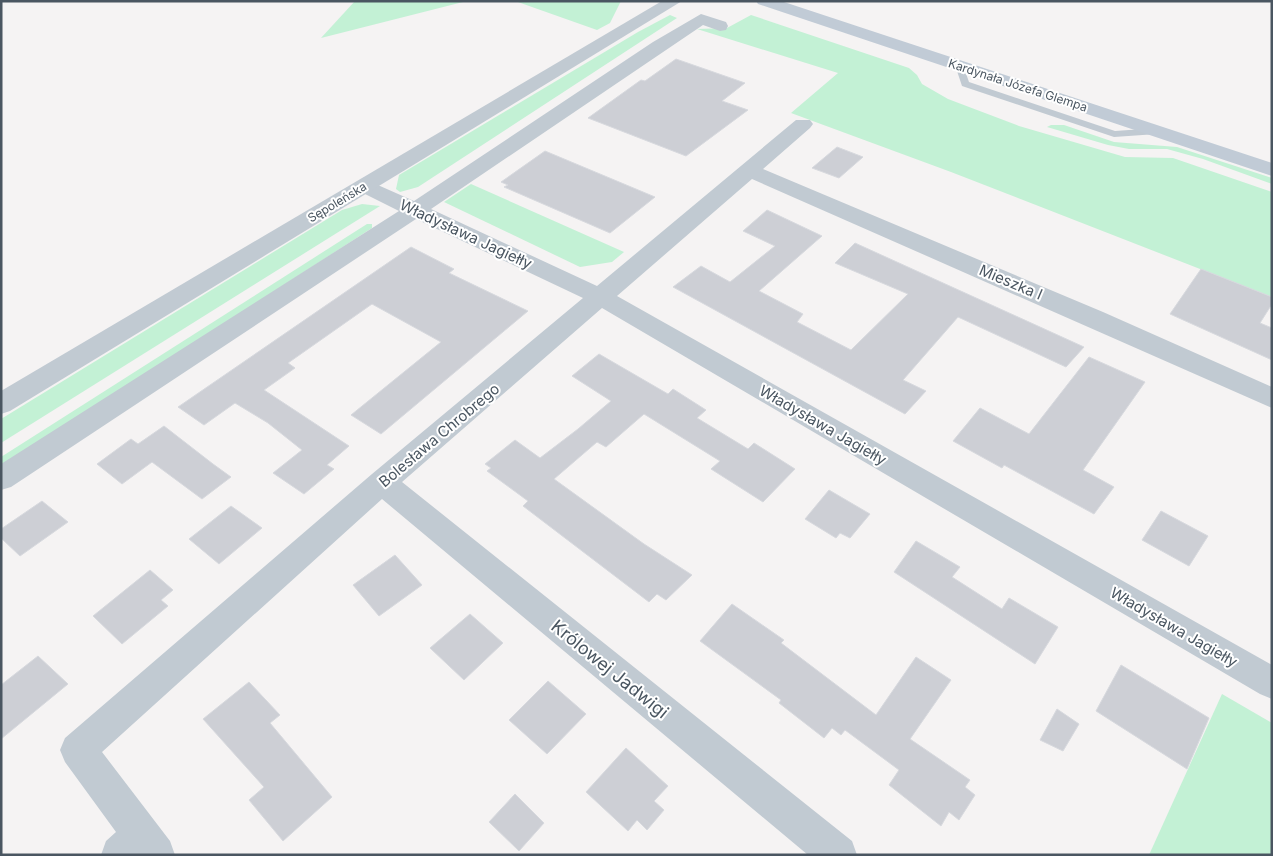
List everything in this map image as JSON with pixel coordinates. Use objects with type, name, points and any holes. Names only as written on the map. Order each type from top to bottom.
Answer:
[{"type":"main road","name":"Kardynała Józefa Glempa","points":[[764,1],[1272,170]]},
{"type":"street","name":"Sępoleńska","points":[[1,404],[674,1]]},
{"type":"street","points":[[1,479],[414,210],[701,19],[720,26]]},
{"type":"street","name":"Bolesława Chrobrego","points":[[139,848],[78,750],[382,482],[803,124]]},
{"type":"street","name":"Mieszka I","points":[[749,170],[1094,318],[1272,398]]},
{"type":"street","name":"Władysława Jagiełły","points":[[364,186],[601,296],[1272,683]]},
{"type":"street","name":"Królowej Jadwigi","points":[[382,482],[838,855]]},
{"type":"green space","points":[[355,1],[467,1],[321,38]]},
{"type":"green space","points":[[515,1],[621,1],[610,23],[597,30]]},
{"type":"green space","points":[[670,15],[677,18],[418,187],[400,192],[396,189],[399,175],[638,32]]},
{"type":"green space","points":[[751,15],[909,68],[917,75],[922,84],[948,99],[1019,126],[1125,157],[1173,158],[1272,192],[1272,297],[951,172],[791,113],[838,73],[697,29],[727,28]]},
{"type":"green space","points":[[1051,125],[1064,125],[1114,142],[1177,147],[1272,178],[1272,184],[1203,159],[1167,149],[1129,149],[1108,145],[1047,127]]},
{"type":"green space","points":[[471,184],[624,252],[612,262],[580,267],[444,202]]},
{"type":"green space","points":[[362,204],[380,206],[1,443],[1,419],[342,210]]},
{"type":"green space","points":[[367,224],[372,224],[372,228],[1,468],[1,457]]},
{"type":"green space","points":[[1222,694],[1272,723],[1272,855],[1149,855]]},
{"type":"building","points":[[676,59],[745,83],[722,101],[748,110],[686,156],[588,118],[641,80],[645,81]]},
{"type":"building","points":[[837,147],[863,157],[839,178],[812,168]]},
{"type":"building","points":[[545,151],[655,197],[610,233],[504,187],[508,185],[501,182]]},
{"type":"building","points":[[767,210],[822,236],[759,291],[803,314],[797,322],[851,350],[908,294],[835,263],[855,243],[1084,347],[1066,367],[958,317],[903,380],[926,391],[905,414],[673,287],[701,266],[730,282],[775,246],[743,231]]},
{"type":"building","points":[[411,247],[454,269],[449,273],[528,311],[381,434],[351,415],[441,342],[372,304],[288,363],[295,368],[264,390],[349,446],[327,465],[334,469],[304,494],[273,473],[302,450],[268,423],[235,403],[204,425],[178,407]]},
{"type":"building","points":[[1201,269],[1272,297],[1272,304],[1260,323],[1272,328],[1272,360],[1170,314]]},
{"type":"building","points":[[599,354],[668,394],[673,389],[706,410],[697,418],[748,449],[754,443],[795,469],[763,502],[711,469],[720,461],[644,414],[606,447],[597,442],[554,479],[644,544],[692,575],[666,600],[657,594],[649,602],[523,506],[528,501],[487,471],[491,468],[485,464],[515,440],[540,458],[611,401],[572,376]]},
{"type":"building","points":[[1089,357],[1145,382],[1083,470],[1114,487],[1094,514],[1004,465],[1002,468],[953,441],[980,408],[1029,434]]},
{"type":"building","points":[[164,426],[231,477],[202,499],[152,462],[122,484],[97,464],[131,439],[138,444]]},
{"type":"building","points":[[829,490],[870,514],[850,538],[840,533],[836,538],[805,519]]},
{"type":"building","points":[[42,501],[68,522],[20,556],[1,538],[1,529]]},
{"type":"building","points":[[231,506],[262,528],[219,564],[189,539]]},
{"type":"building","points":[[1161,511],[1208,536],[1189,566],[1142,540]]},
{"type":"building","points":[[916,541],[960,567],[952,577],[1002,609],[1009,598],[1058,627],[1035,664],[894,572]]},
{"type":"building","points":[[395,555],[422,585],[379,616],[353,585]]},
{"type":"building","points":[[150,570],[173,590],[161,600],[168,606],[122,644],[93,616]]},
{"type":"building","points":[[732,604],[784,640],[781,643],[876,715],[916,657],[951,680],[910,739],[970,780],[965,787],[975,795],[959,820],[949,812],[941,826],[889,785],[899,770],[845,730],[841,735],[832,728],[824,738],[779,703],[781,700],[700,641]]},
{"type":"building","points":[[470,614],[503,643],[464,680],[430,648]]},
{"type":"building","points":[[38,656],[68,684],[1,739],[1,685]]},
{"type":"building","points":[[1121,665],[1209,718],[1187,769],[1096,711]]},
{"type":"building","points":[[548,681],[586,714],[547,754],[509,720]]},
{"type":"building","points":[[249,682],[280,715],[270,723],[332,797],[283,841],[249,800],[264,787],[203,719]]},
{"type":"building","points":[[1057,709],[1079,724],[1063,751],[1040,740]]},
{"type":"building","points":[[626,748],[668,786],[654,801],[664,810],[647,830],[637,820],[628,831],[586,792]]},
{"type":"building","points":[[515,794],[544,823],[519,851],[489,822]]}]
